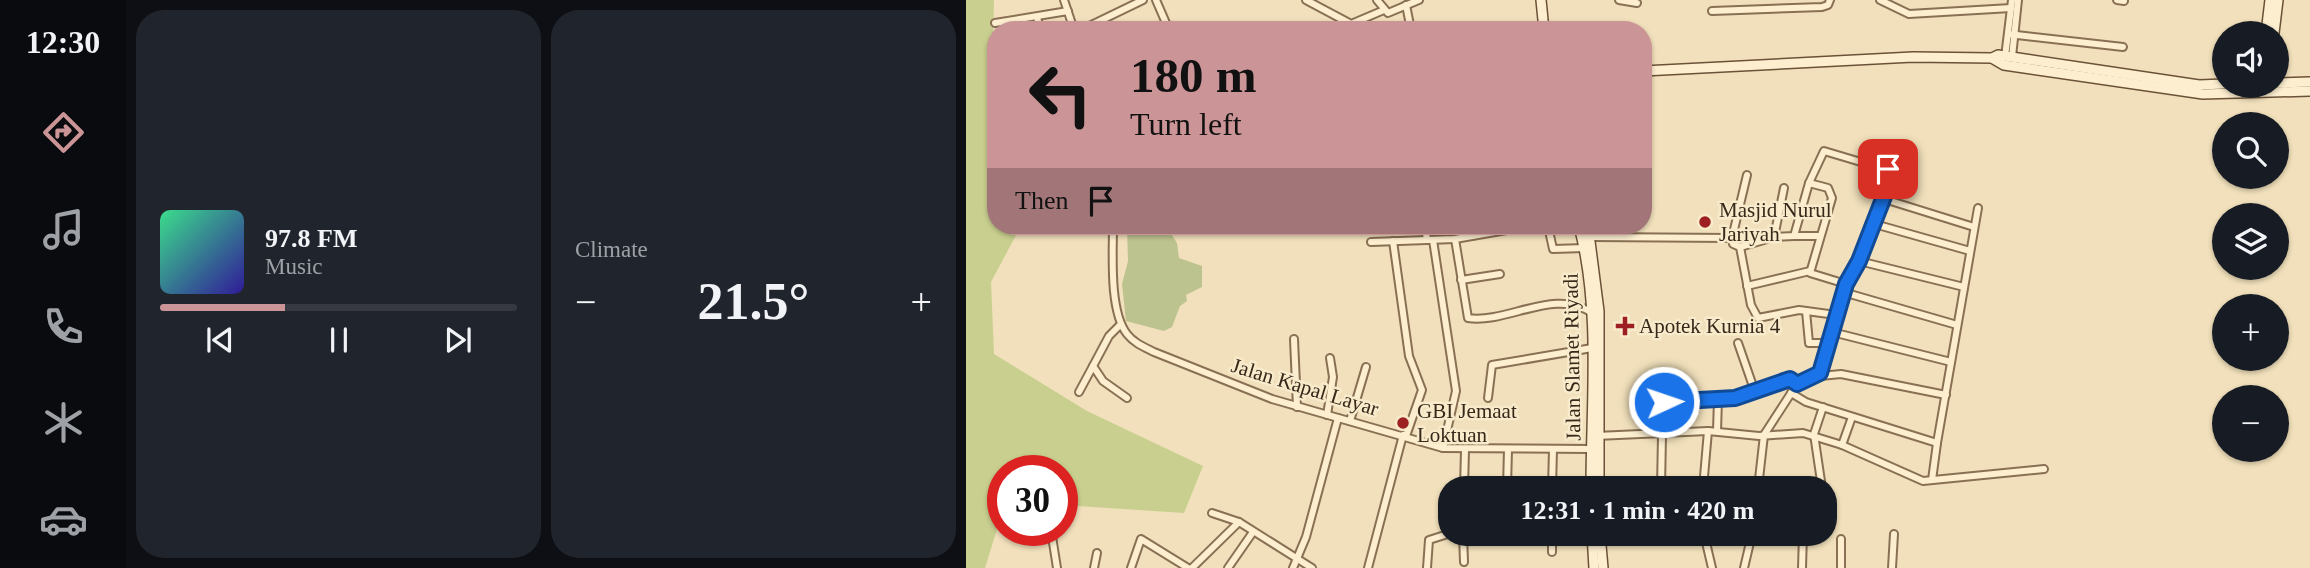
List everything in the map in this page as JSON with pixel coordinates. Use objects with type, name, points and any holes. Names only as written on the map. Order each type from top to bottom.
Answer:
[{"type":"street","points":[[1064,0],[1071,21]]},
{"type":"street","points":[[1100,21],[1143,0]]},
{"type":"street","points":[[1156,0],[1165,21]]},
{"type":"street","points":[[1306,0],[1345,21]]},
{"type":"street","points":[[1377,0],[1384,9],[1391,12],[1419,0]]},
{"type":"street","points":[[1539,0],[1541,21]]},
{"type":"street","points":[[1619,0],[1637,3]]},
{"type":"street","points":[[1712,11],[1822,7],[1828,5],[1830,0]]},
{"type":"street","points":[[1880,0],[1909,14],[2011,8]]},
{"type":"street","points":[[2009,57],[2012,0]]},
{"type":"street","points":[[2011,34],[2018,0]]},
{"type":"street","points":[[2117,0],[2124,1]]},
{"type":"street","points":[[2267,21],[2270,0]]},
{"type":"street","points":[[2275,21],[2278,0]]},
{"type":"street","points":[[1406,5],[1409,21]]},
{"type":"street","points":[[1358,21],[1384,9]]},
{"type":"street","points":[[1009,21],[1068,11]]},
{"type":"street","points":[[1037,17],[1038,21]]},
{"type":"street","points":[[2011,34],[2123,47]]},
{"type":"street","points":[[1652,71],[1913,57],[2009,57],[2203,94],[2212,93]]},
{"type":"street","points":[[1992,58],[1998,64],[2212,84]]},
{"type":"street","points":[[2289,83],[2310,82]]},
{"type":"street","points":[[2289,90],[2310,91]]},
{"type":"street","points":[[1794,236],[1809,183],[1822,153],[1829,151],[1891,171],[1859,261],[1843,292],[1820,373]]},
{"type":"street","points":[[1747,175],[1732,238],[1733,244],[1740,247],[1774,237],[1820,236]]},
{"type":"street","points":[[1809,183],[1828,188],[1832,202],[1810,271]]},
{"type":"street","points":[[1774,237],[1784,188]]},
{"type":"street","points":[[1881,198],[1974,227]]},
{"type":"street","points":[[1931,480],[1978,208]]},
{"type":"street","points":[[1871,223],[1970,251]]},
{"type":"street","points":[[1079,393],[1109,336],[1121,324],[1113,273],[1113,235]]},
{"type":"street","points":[[1428,235],[1456,391],[1443,448]]},
{"type":"street","points":[[1371,242],[1455,239],[1478,235]]},
{"type":"street","points":[[1550,235],[1553,248],[1585,248]]},
{"type":"street","name":"Jalan Slamet Riyadi","points":[[1581,235],[1592,271],[1592,348],[1598,476]]},
{"type":"street","points":[[1591,237],[1732,238]]},
{"type":"street","name":"Jalan Slamet Riyadi","points":[[1591,237],[1595,436],[1591,449],[1591,476]]},
{"type":"street","points":[[1455,239],[1467,314],[1471,319],[1539,306],[1573,305],[1592,313]]},
{"type":"street","points":[[1368,568],[1405,436],[1422,390],[1409,356],[1393,241]]},
{"type":"street","points":[[1740,247],[1747,286],[1758,318],[1793,311],[1836,315]]},
{"type":"street","points":[[1859,261],[1964,287]]},
{"type":"street","points":[[1810,271],[1812,275],[1846,284]]},
{"type":"street","points":[[1747,286],[1810,271]]},
{"type":"street","points":[[1461,280],[1500,274]]},
{"type":"street","points":[[1843,292],[1957,325]]},
{"type":"street","points":[[1806,312],[1809,343],[1828,343]]},
{"type":"street","name":"Jalan Kapal Layar","points":[[1121,324],[1136,343],[1154,352],[1297,407],[1443,448],[1591,449]]},
{"type":"street","points":[[1832,332],[1951,362]]},
{"type":"street","points":[[1294,339],[1297,407]]},
{"type":"street","points":[[1738,343],[1755,391]]},
{"type":"street","points":[[1488,398],[1492,365],[1592,348]]},
{"type":"street","points":[[1327,415],[1333,377],[1330,358]]},
{"type":"street","points":[[1093,366],[1103,382],[1127,398]]},
{"type":"street","points":[[1350,421],[1366,367]]},
{"type":"street","points":[[1759,476],[1764,435],[1797,384],[1820,373],[1841,374],[1946,395]]},
{"type":"street","points":[[1664,402],[1718,399],[1755,391],[1790,379],[1797,384]]},
{"type":"street","points":[[1791,394],[1822,407],[1937,443]]},
{"type":"street","points":[[1717,431],[1718,399]]},
{"type":"street","points":[[1820,476],[1814,434],[1822,407]]},
{"type":"street","points":[[1842,445],[1852,416]]},
{"type":"street","points":[[1293,568],[1338,418]]},
{"type":"street","points":[[1595,436],[1708,431],[1764,435],[1814,434],[1916,479],[1931,480],[2044,469]]},
{"type":"street","points":[[1704,476],[1708,431]]},
{"type":"street","points":[[1661,476],[1662,435]]},
{"type":"street","points":[[1507,476],[1508,449]]},
{"type":"street","points":[[1552,476],[1553,449]]},
{"type":"street","points":[[1464,476],[1465,450]]},
{"type":"street","points":[[1212,513],[1239,522],[1312,568]]},
{"type":"street","points":[[1131,568],[1141,539],[1190,568],[1239,522]]},
{"type":"street","points":[[1228,568],[1253,532]]},
{"type":"street","points":[[1892,568],[1894,534]]},
{"type":"street","points":[[1427,568],[1429,540],[1438,537]]},
{"type":"street","points":[[1841,539],[1841,568]]},
{"type":"street","points":[[1054,546],[1057,568]]},
{"type":"street","points":[[1463,546],[1464,562]]},
{"type":"street","points":[[1552,546],[1552,552]]},
{"type":"street","points":[[1593,546],[1594,568]]},
{"type":"street","points":[[1601,546],[1603,568]]},
{"type":"street","points":[[1707,546],[1712,568]]},
{"type":"street","points":[[1744,568],[1749,546]]},
{"type":"street","points":[[1801,568],[1802,546]]},
{"type":"street","points":[[1094,568],[1097,553]]},
{"type":"green space","points":[[966,0],[994,0],[993,21],[987,21],[987,235],[1016,235],[991,282],[994,354],[1087,411],[1203,466],[1184,513],[1078,506],[1078,455],[987,455],[987,546],[992,546],[985,568],[966,568]]},
{"type":"green space","points":[[1127,235],[1172,235],[1177,243],[1179,258],[1202,266],[1202,287],[1186,295],[1187,301],[1180,306],[1172,327],[1164,331],[1126,321],[1122,284],[1128,261]]},
{"type":"place","name":"Masjid Nurul Jariyah","points":[[1705,222]]},
{"type":"place","name":"Apotek Kurnia 4","points":[[1625,326]]},
{"type":"place","name":"GBI Jemaat Loktuan","points":[[1403,423]]},
{"type":"route","points":[[1664,402],[1730,399],[1790,379],[1794,379],[1797,384],[1820,373],[1846,284],[1853,276],[1871,223],[1892,176],[1888,169]]}]
